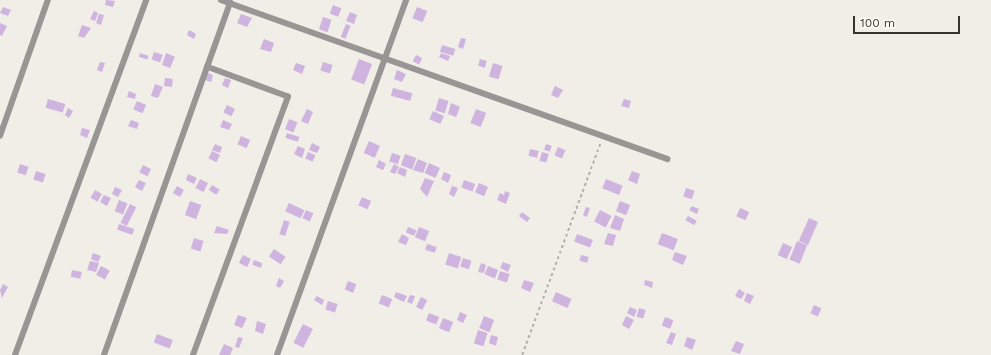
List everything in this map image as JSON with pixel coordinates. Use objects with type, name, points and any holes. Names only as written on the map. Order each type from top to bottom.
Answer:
[{"type":"street","points":[[0,136],[48,0]]},
{"type":"street","points":[[15,355],[146,0]]},
{"type":"street","points":[[221,0],[668,159]]},
{"type":"street","points":[[277,355],[406,0]]},
{"type":"street","points":[[104,355],[230,3]]},
{"type":"street","points":[[193,355],[288,97],[207,67]]},
{"type":"path","points":[[522,355],[603,136]]},
{"type":"building","points":[[106,0],[115,1],[113,7],[105,5]]},
{"type":"building","points":[[333,5],[341,8],[338,17],[330,13]]},
{"type":"building","points":[[3,7],[11,10],[8,16],[0,13]]},
{"type":"building","points":[[417,7],[427,11],[423,22],[413,18]]},
{"type":"building","points":[[94,11],[98,13],[95,21],[90,19]]},
{"type":"building","points":[[350,12],[357,15],[354,24],[346,21]]},
{"type":"building","points":[[99,14],[104,15],[101,25],[96,23]]},
{"type":"building","points":[[241,14],[252,18],[247,27],[237,23]]},
{"type":"building","points":[[323,17],[332,20],[328,32],[319,29]]},
{"type":"building","points":[[0,23],[7,26],[2,36],[0,35]]},
{"type":"building","points":[[346,24],[351,26],[345,39],[341,37]]},
{"type":"building","points":[[82,25],[91,28],[84,38],[78,36]]},
{"type":"building","points":[[189,30],[196,34],[194,39],[187,35]]},
{"type":"building","points":[[461,38],[466,39],[463,49],[458,47]]},
{"type":"building","points":[[264,39],[274,43],[271,52],[260,49]]},
{"type":"building","points":[[442,45],[455,49],[453,56],[440,52]]},
{"type":"building","points":[[154,52],[163,55],[160,62],[152,60]]},
{"type":"building","points":[[140,53],[149,56],[147,60],[139,57]]},
{"type":"building","points":[[166,53],[175,57],[170,68],[162,65]]},
{"type":"building","points":[[441,53],[450,56],[448,61],[439,57]]},
{"type":"building","points":[[416,55],[422,58],[419,64],[413,61]]},
{"type":"building","points":[[359,59],[372,64],[364,85],[351,80]]},
{"type":"building","points":[[480,59],[487,61],[485,68],[478,66]]},
{"type":"building","points":[[100,62],[105,63],[102,72],[97,70]]},
{"type":"building","points":[[323,62],[333,65],[330,74],[320,71]]},
{"type":"building","points":[[296,63],[305,66],[302,74],[293,70]]},
{"type":"building","points":[[493,63],[503,66],[498,79],[489,76]]},
{"type":"building","points":[[397,70],[406,74],[402,82],[394,79]]},
{"type":"building","points":[[208,73],[213,75],[211,82],[205,80]]},
{"type":"building","points":[[165,78],[173,79],[172,87],[164,86]]},
{"type":"building","points":[[225,78],[231,80],[228,88],[222,85]]},
{"type":"building","points":[[155,84],[163,87],[158,98],[151,96]]},
{"type":"building","points":[[555,86],[563,90],[558,98],[551,95]]},
{"type":"building","points":[[393,88],[412,93],[410,101],[391,96]]},
{"type":"building","points":[[129,91],[136,94],[135,99],[127,97]]},
{"type":"building","points":[[439,98],[449,101],[445,113],[435,110]]},
{"type":"building","points":[[48,99],[65,104],[63,113],[46,108]]},
{"type":"building","points":[[624,99],[631,101],[629,108],[621,106]]},
{"type":"building","points":[[137,101],[146,105],[142,113],[133,109]]},
{"type":"building","points":[[451,103],[460,107],[456,117],[448,114]]},
{"type":"building","points":[[227,105],[235,109],[231,116],[223,112]]},
{"type":"building","points":[[68,108],[73,111],[69,118],[65,115]]},
{"type":"building","points":[[307,109],[313,112],[308,124],[301,121]]},
{"type":"building","points":[[476,109],[486,113],[481,127],[470,123]]},
{"type":"building","points":[[433,111],[444,116],[440,124],[429,119]]},
{"type":"building","points":[[289,119],[297,122],[293,132],[285,129]]},
{"type":"building","points":[[131,120],[139,123],[137,129],[128,126]]},
{"type":"building","points":[[223,120],[232,124],[229,130],[220,127]]},
{"type":"building","points":[[82,128],[90,130],[87,138],[80,135]]},
{"type":"building","points":[[287,133],[299,137],[298,142],[285,138]]},
{"type":"building","points":[[241,136],[250,140],[246,148],[237,144]]},
{"type":"building","points":[[369,141],[380,146],[375,158],[364,153]]},
{"type":"building","points":[[312,143],[320,147],[317,153],[309,150]]},
{"type":"building","points":[[215,144],[222,147],[220,153],[212,150]]},
{"type":"building","points":[[546,144],[552,146],[550,152],[544,150]]},
{"type":"building","points":[[298,146],[305,149],[302,158],[294,154]]},
{"type":"building","points":[[558,147],[565,150],[562,158],[554,155]]},
{"type":"building","points":[[530,149],[539,151],[537,158],[528,156]]},
{"type":"building","points":[[212,151],[220,155],[216,162],[208,158]]},
{"type":"building","points":[[308,152],[315,155],[313,162],[305,158]]},
{"type":"building","points":[[542,152],[549,154],[546,163],[540,161]]},
{"type":"building","points":[[392,153],[401,156],[398,164],[389,162]]},
{"type":"building","points":[[405,154],[416,158],[412,169],[401,165]]},
{"type":"building","points":[[418,159],[427,163],[423,173],[413,170]]},
{"type":"building","points":[[379,160],[386,164],[383,170],[376,167]]},
{"type":"building","points":[[429,163],[440,168],[435,178],[425,173]]},
{"type":"building","points":[[20,164],[29,167],[26,175],[17,173]]},
{"type":"building","points":[[394,164],[399,167],[395,174],[390,172]]},
{"type":"building","points":[[143,165],[151,169],[147,176],[139,172]]},
{"type":"building","points":[[400,167],[407,170],[405,177],[397,173]]},
{"type":"building","points":[[36,171],[46,174],[43,183],[33,180]]},
{"type":"building","points":[[632,171],[640,174],[637,184],[628,180]]},
{"type":"building","points":[[444,172],[451,175],[448,183],[441,179]]},
{"type":"building","points":[[188,174],[197,178],[194,184],[186,180]]},
{"type":"building","points":[[425,178],[434,181],[427,197],[420,189]]},
{"type":"building","points":[[200,179],[208,183],[203,192],[195,188]]},
{"type":"building","points":[[606,179],[623,186],[619,195],[602,188]]},
{"type":"building","points":[[139,180],[146,183],[142,191],[135,187]]},
{"type":"building","points":[[464,180],[475,184],[473,192],[461,188]]},
{"type":"building","points":[[479,183],[488,187],[484,196],[475,192]]},
{"type":"building","points":[[212,185],[220,190],[216,195],[209,190]]},
{"type":"building","points":[[177,186],[184,190],[180,197],[173,193]]},
{"type":"building","points":[[452,186],[458,188],[454,197],[449,194]]},
{"type":"building","points":[[115,187],[122,190],[118,197],[112,194]]},
{"type":"building","points":[[686,188],[695,191],[692,199],[683,197]]},
{"type":"building","points":[[95,190],[102,194],[97,202],[90,198]]},
{"type":"building","points":[[505,191],[510,193],[506,204],[497,200],[500,193],[504,195]]},
{"type":"building","points":[[104,195],[111,198],[107,206],[100,202]]},
{"type":"building","points":[[362,197],[371,201],[367,209],[358,205]]},
{"type":"building","points":[[119,200],[127,203],[123,214],[115,211]]},
{"type":"building","points":[[190,201],[201,205],[196,219],[185,215]]},
{"type":"building","points":[[620,201],[630,205],[626,215],[616,211]]},
{"type":"building","points":[[289,203],[304,210],[301,218],[285,211]]},
{"type":"building","points":[[130,204],[136,207],[127,226],[120,223]]},
{"type":"building","points":[[692,206],[699,209],[697,214],[689,210]]},
{"type":"building","points":[[586,207],[590,208],[587,217],[583,215]]},
{"type":"building","points":[[740,208],[749,212],[745,220],[736,216]]},
{"type":"building","points":[[306,210],[313,213],[310,221],[302,218]]},
{"type":"building","points":[[600,210],[612,216],[606,227],[594,222]]},
{"type":"building","points":[[522,212],[530,218],[527,222],[519,216]]},
{"type":"building","points":[[615,215],[624,219],[620,231],[610,228]]},
{"type":"building","points":[[688,216],[697,221],[694,225],[686,220]]},
{"type":"building","points":[[809,218],[818,222],[808,245],[799,241]]},
{"type":"building","points":[[284,220],[290,222],[285,236],[279,234]]},
{"type":"building","points":[[119,224],[134,229],[132,235],[117,230]]},
{"type":"building","points":[[217,226],[229,230],[227,234],[214,233]]},
{"type":"building","points":[[408,227],[416,230],[414,236],[406,233]]},
{"type":"building","points":[[419,227],[429,231],[425,241],[415,237]]},
{"type":"building","points":[[608,233],[616,235],[613,246],[604,244]]},
{"type":"building","points":[[662,233],[678,239],[674,250],[658,244]]},
{"type":"building","points":[[402,234],[409,238],[406,245],[398,242]]},
{"type":"building","points":[[577,234],[593,240],[590,248],[574,241]]},
{"type":"building","points":[[194,238],[204,241],[200,251],[191,249]]},
{"type":"building","points":[[797,241],[807,245],[800,264],[790,260]]},
{"type":"building","points":[[783,243],[792,247],[787,259],[778,255]]},
{"type":"building","points":[[427,244],[437,247],[435,253],[425,250]]},
{"type":"building","points":[[274,249],[286,257],[281,264],[269,256]]},
{"type":"building","points":[[675,252],[687,256],[683,265],[672,260]]},
{"type":"building","points":[[93,253],[101,256],[98,262],[91,259]]},
{"type":"building","points":[[449,253],[461,257],[458,268],[445,264]]},
{"type":"building","points":[[243,255],[251,259],[247,267],[239,263]]},
{"type":"building","points":[[581,255],[589,257],[587,263],[580,261]]},
{"type":"building","points":[[463,258],[472,261],[469,269],[460,267]]},
{"type":"building","points":[[254,260],[262,263],[261,268],[252,265]]},
{"type":"building","points":[[90,261],[99,263],[96,272],[87,270]]},
{"type":"building","points":[[503,262],[511,265],[508,272],[500,268]]},
{"type":"building","points":[[481,263],[486,265],[484,273],[478,272]]},
{"type":"building","points":[[101,266],[110,271],[105,280],[96,275]]},
{"type":"building","points":[[488,266],[498,270],[495,278],[485,274]]},
{"type":"building","points":[[72,270],[82,272],[80,279],[71,277]]},
{"type":"building","points":[[500,271],[510,274],[507,283],[497,280]]},
{"type":"building","points":[[279,278],[284,281],[280,288],[276,286]]},
{"type":"building","points":[[524,280],[534,283],[530,292],[521,288]]},
{"type":"building","points":[[645,280],[653,282],[652,288],[644,285]]},
{"type":"building","points":[[348,281],[356,284],[353,293],[345,289]]},
{"type":"building","points":[[3,284],[8,287],[2,298],[0,290]]},
{"type":"building","points":[[739,289],[745,293],[741,299],[735,296]]},
{"type":"building","points":[[396,292],[407,296],[404,302],[394,297]]},
{"type":"building","points":[[556,292],[572,299],[567,308],[552,301]]},
{"type":"building","points":[[747,293],[754,296],[750,304],[744,301]]},
{"type":"building","points":[[382,295],[392,299],[389,307],[379,303]]},
{"type":"building","points":[[410,295],[415,296],[412,304],[407,302]]},
{"type":"building","points":[[317,296],[324,300],[322,305],[314,300]]},
{"type":"building","points":[[421,297],[427,300],[422,310],[416,307]]},
{"type":"building","points":[[328,301],[338,304],[335,313],[325,310]]},
{"type":"building","points":[[814,305],[821,308],[818,316],[810,313]]},
{"type":"building","points":[[630,307],[637,310],[634,317],[627,313]]},
{"type":"building","points":[[639,308],[646,310],[643,319],[637,317]]},
{"type":"building","points":[[460,312],[467,315],[463,323],[457,320]]},
{"type":"building","points":[[429,313],[439,317],[436,325],[426,320]]},
{"type":"building","points":[[238,315],[247,318],[242,328],[234,325]]},
{"type":"building","points":[[484,316],[494,320],[489,332],[479,328]]},
{"type":"building","points":[[626,316],[634,320],[629,329],[622,325]]},
{"type":"building","points":[[665,317],[673,320],[670,329],[662,325]]},
{"type":"building","points":[[443,318],[453,322],[449,332],[439,328]]},
{"type":"building","points":[[257,321],[266,324],[263,334],[255,331]]},
{"type":"building","points":[[303,324],[313,329],[303,348],[293,343]]},
{"type":"building","points":[[478,330],[488,333],[483,346],[474,343]]},
{"type":"building","points":[[671,332],[676,334],[672,345],[666,343]]},
{"type":"building","points":[[157,334],[173,340],[170,348],[154,342]]},
{"type":"building","points":[[491,335],[498,337],[496,346],[489,343]]},
{"type":"building","points":[[238,337],[243,338],[239,348],[235,347]]},
{"type":"building","points":[[687,337],[696,340],[692,350],[684,346]]},
{"type":"building","points":[[736,341],[744,344],[740,354],[731,351]]},
{"type":"building","points":[[224,344],[233,348],[230,355],[219,355]]}]
